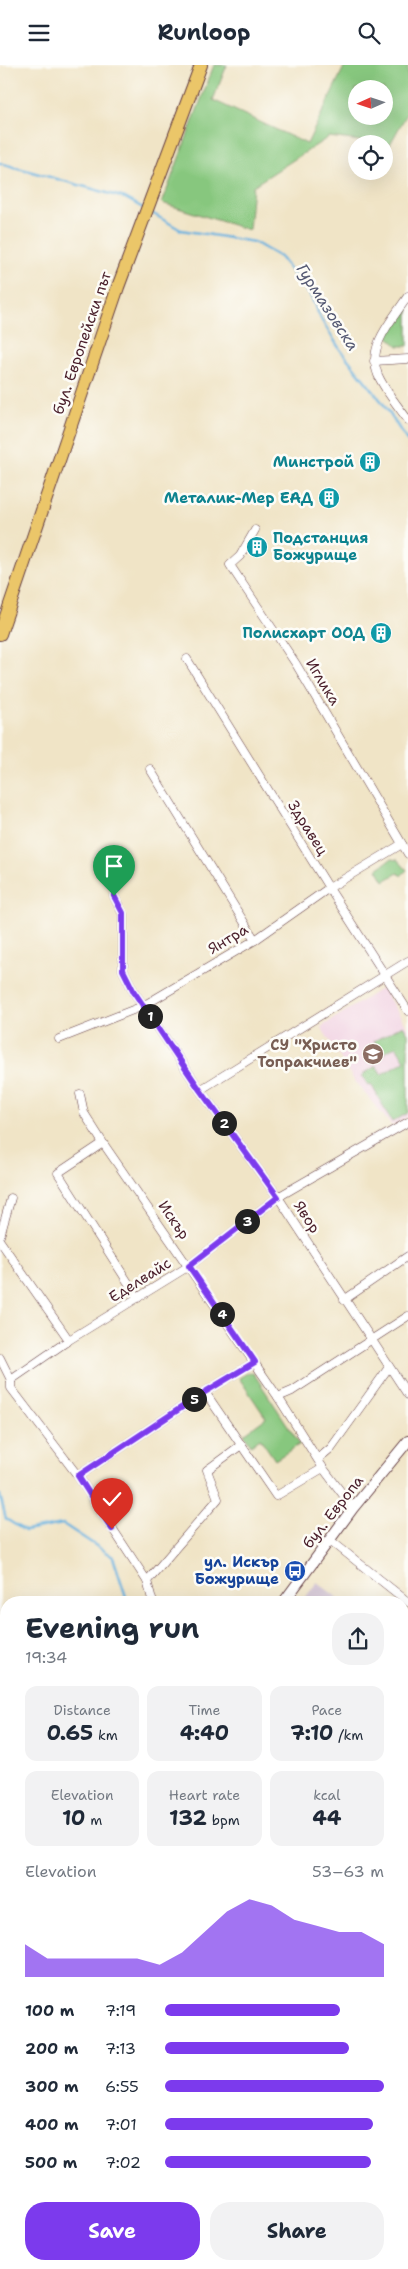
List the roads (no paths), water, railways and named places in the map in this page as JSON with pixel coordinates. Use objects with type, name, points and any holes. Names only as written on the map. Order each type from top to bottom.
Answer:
[{"type":"main road","name":"бул. Европейски път","points":[[0,634],[145,209],[201,65]]},
{"type":"street","points":[[408,296],[378,340],[374,361],[378,376],[408,420]]},
{"type":"street","points":[[374,361],[408,359]]},
{"type":"street","name":"Иглика","points":[[255,530],[240,556],[230,565],[296,664],[408,854]]},
{"type":"street","name":"Здравец","points":[[187,659],[329,888],[408,1011]]},
{"type":"street","points":[[150,769],[255,940]]},
{"type":"street","name":"Янтра","points":[[59,1039],[143,1006],[255,940],[329,888],[402,844]]},
{"type":"street","name":"Явор","points":[[114,896],[123,913],[123,970],[143,1006],[200,1090],[278,1197],[408,1395]]},
{"type":"street","points":[[200,1090],[408,961]]},
{"type":"street","name":"Искър","points":[[80,1094],[84,1113],[103,1143],[255,1362],[322,1468],[353,1508]]},
{"type":"street","name":"Еделвайс","points":[[11,1379],[69,1340],[189,1266],[278,1197],[408,1121]]},
{"type":"street","points":[[103,1143],[58,1173],[138,1298]]},
{"type":"street","points":[[0,1236],[11,1198]]},
{"type":"street","points":[[0,1241],[69,1340]]},
{"type":"street","points":[[344,1300],[408,1255]]},
{"type":"street","points":[[278,1397],[292,1391],[373,1341],[408,1316]]},
{"type":"street","points":[[0,1358],[11,1379],[11,1388],[78,1476],[146,1581],[151,1596]]},
{"type":"street","points":[[78,1476],[205,1392],[255,1362]]},
{"type":"street","points":[[318,1459],[331,1448],[389,1367]]},
{"type":"street","points":[[205,1392],[276,1496],[322,1468]]},
{"type":"street","name":"бул. Европа","points":[[288,1596],[353,1508],[408,1441]]},
{"type":"street","points":[[146,1581],[218,1499],[207,1470],[241,1445]]},
{"type":"street","points":[[330,1540],[400,1596]]},
{"type":"waterway","name":"Гурмазовска","points":[[0,163],[125,198],[143,208]]},
{"type":"waterway","name":"Гурмазовска","points":[[150,212],[181,230],[254,242],[280,257],[310,295],[321,319],[339,348],[382,402],[408,442]]},
{"type":"waterway","points":[[0,1495],[6,1519],[25,1531],[63,1524],[113,1557],[126,1596]]},
{"type":"place","name":"Минстрой","points":[[370,462]]},
{"type":"place","name":"Металик-Мер ЕАД","points":[[329,498]]},
{"type":"place","name":"Подстанция Божурище","points":[[257,547]]},
{"type":"place","name":"Полисхарт ООД","points":[[381,633]]},
{"type":"place","name":"СУ \"Христо Топракчиев\"","points":[[373,1054]]},
{"type":"place","name":"ул. Искър Божурище","points":[[295,1571]]}]
